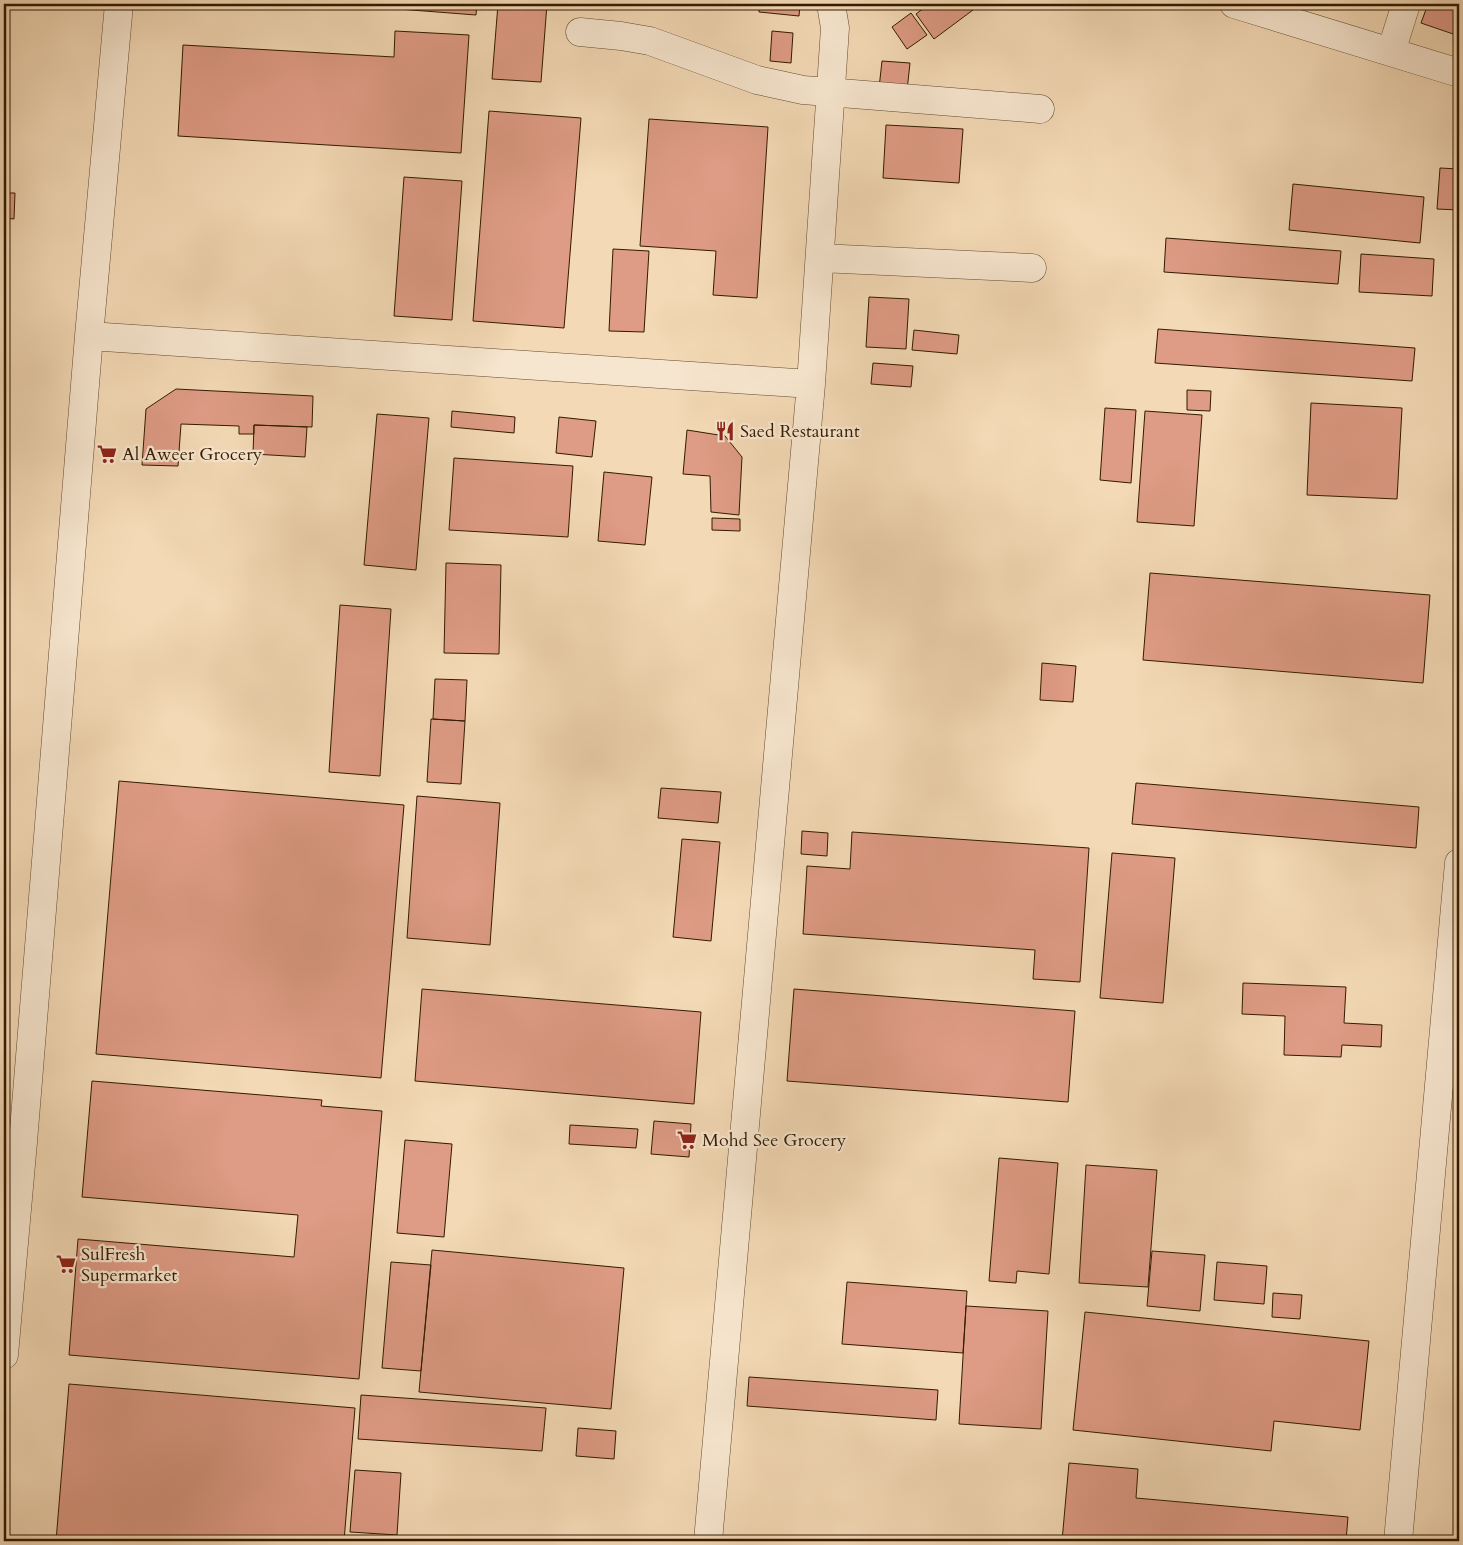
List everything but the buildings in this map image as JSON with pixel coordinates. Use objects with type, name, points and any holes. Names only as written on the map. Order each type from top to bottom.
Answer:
[{"type":"lane","points":[[4,1355],[14,1141],[119,4]]},
{"type":"lane","points":[[1234,4],[1459,73]]},
{"type":"lane","points":[[1391,52],[1406,4]]},
{"type":"lane","points":[[708,1541],[811,384],[837,12]]},
{"type":"lane","points":[[580,32],[621,36],[650,42],[757,80],[803,90],[1040,109]]},
{"type":"lane","points":[[820,258],[1032,268]]},
{"type":"lane","points":[[89,336],[811,384]]},
{"type":"lane","points":[[1398,1541],[1459,863]]},
{"type":"place","name":"Saed Restaurant","points":[[725,431]]},
{"type":"place","name":"Al Aweer Grocery","points":[[107,454]]},
{"type":"place","name":"Mohd See Grocery","points":[[687,1140]]},
{"type":"place","name":"SulFresh Supermarket","points":[[66,1264]]}]
